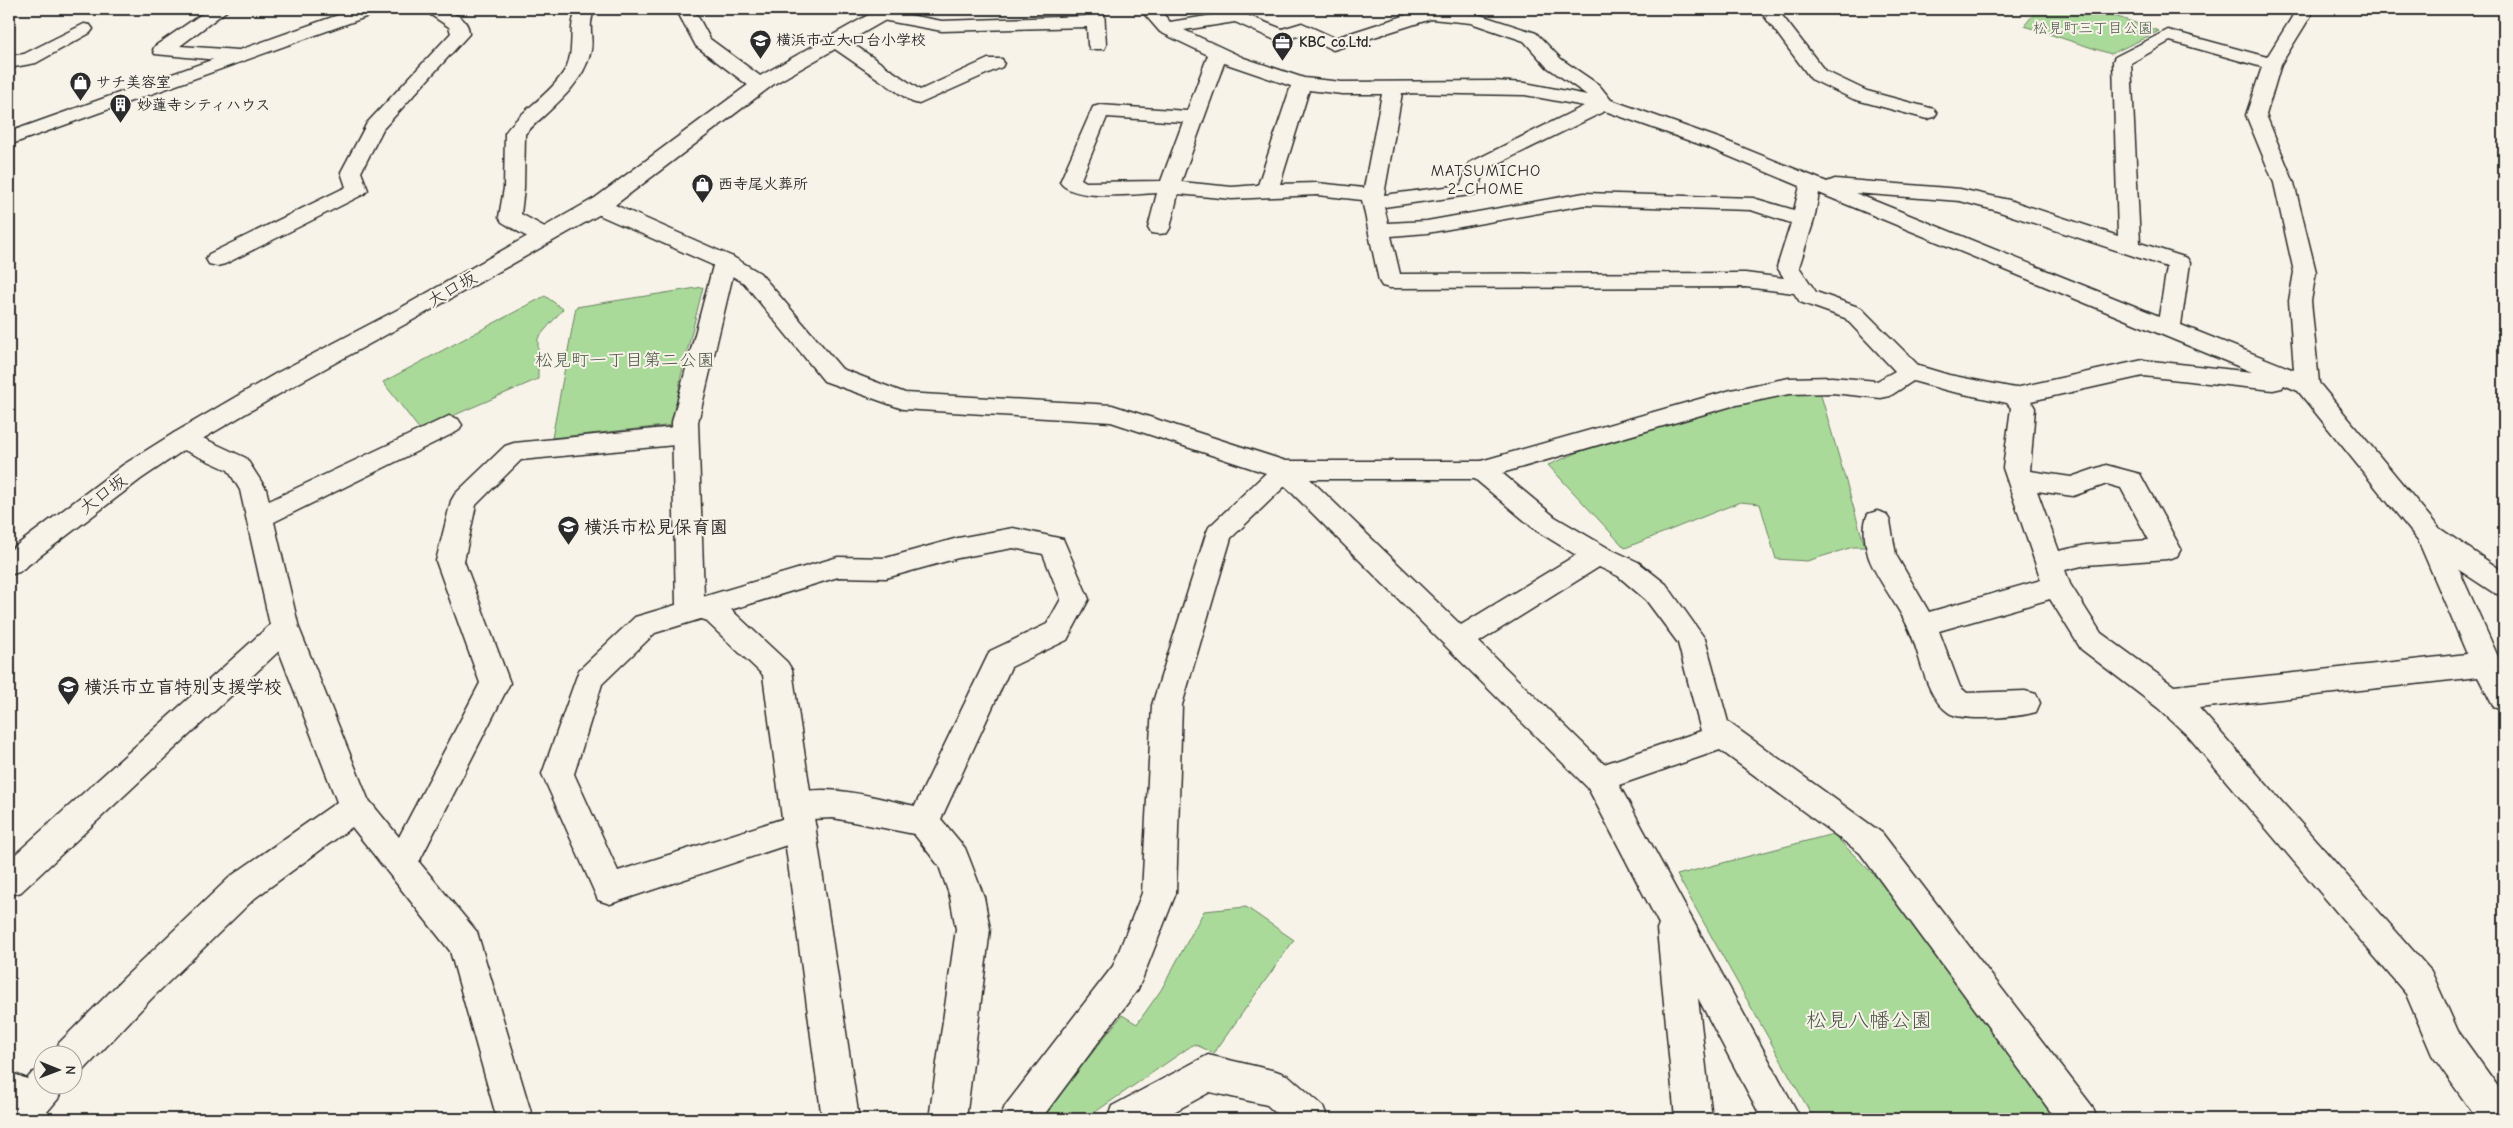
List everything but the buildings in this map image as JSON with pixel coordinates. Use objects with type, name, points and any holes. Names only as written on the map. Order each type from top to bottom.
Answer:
[{"type":"street","points":[[220,9],[162,50],[238,56]]},
{"type":"street","points":[[9,138],[371,9]]},
{"type":"street","points":[[217,259],[357,190],[351,172],[374,127],[460,34],[460,28],[456,23],[431,9]]},
{"type":"street","points":[[544,236],[510,217],[514,188],[516,133],[570,78],[582,54],[579,20],[586,9]]},
{"type":"street","points":[[685,9],[703,42],[760,85]]},
{"type":"street","points":[[1149,9],[1166,28],[1237,62],[1301,83],[1327,88],[1525,89],[1604,104],[1714,143],[2306,385],[2321,400],[2430,535],[2486,664],[2504,697]]},
{"type":"street","points":[[1768,9],[1818,74],[1860,95],[1927,113]]},
{"type":"street","points":[[2303,9],[2301,17],[2272,64],[2256,114],[2284,183],[2305,272],[2300,301],[2306,385]]},
{"type":"street","points":[[1166,28],[1237,16],[1281,36],[1302,28],[1333,44],[1426,11],[1474,18],[1530,37],[1554,63],[1592,89],[1604,104]]},
{"type":"street","points":[[887,12],[942,26],[1095,15],[1096,45]]},
{"type":"street","name":"大口坂","points":[[9,564],[132,472],[183,439],[284,380],[405,315],[598,206],[760,85],[887,12]]},
{"type":"street","points":[[9,62],[29,59],[84,29]]},
{"type":"street","points":[[2129,246],[2122,61],[2168,35],[2272,64]]},
{"type":"street","points":[[836,41],[919,98],[994,63]]},
{"type":"street","points":[[1159,228],[1169,187],[1218,53]]},
{"type":"street","points":[[1267,191],[1301,83]]},
{"type":"street","points":[[1392,88],[1373,198],[1390,281],[1745,280],[1801,287]]},
{"type":"street","points":[[1195,117],[1100,111],[1070,182],[1083,188],[1169,187],[1232,193],[1317,190],[1373,198],[1418,198],[1470,190],[1476,167],[1604,104]]},
{"type":"street","points":[[1811,184],[1803,220],[1788,267],[1808,297],[1853,313],[1910,372],[2015,396],[2143,368],[2306,385]]},
{"type":"street","points":[[1811,184],[1960,195],[2001,204],[2179,263],[2168,330]]},
{"type":"street","points":[[1379,230],[1427,227],[1584,199],[1753,204],[1803,220]]},
{"type":"street","points":[[598,206],[725,262],[752,278],[833,375],[903,401],[1112,414],[1285,470],[1481,470],[1731,398],[1789,386],[1832,385],[1881,390],[1910,372]]},
{"type":"street","points":[[725,262],[684,422],[690,605],[714,611],[778,670],[841,1119]]},
{"type":"street","points":[[2015,396],[2023,408],[2016,468],[2053,575],[2091,641],[2169,700],[2199,727],[2419,983],[2445,1044],[2499,1119]]},
{"type":"street","points":[[260,517],[449,425]]},
{"type":"street","points":[[418,875],[496,683],[450,561],[464,501],[514,452],[685,435]]},
{"type":"street","points":[[183,439],[237,464],[253,489],[285,628],[355,807],[418,875],[465,943],[515,1119]]},
{"type":"street","points":[[1285,470],[1599,779],[1782,1119]]},
{"type":"street","points":[[1018,1119],[1126,976],[1159,894],[1167,705],[1219,534],[1285,470]]},
{"type":"street","points":[[1481,470],[1546,524],[1598,555],[1628,569],[1656,592],[1691,639],[1714,729],[1871,842],[2079,1119]]},
{"type":"street","points":[[1922,625],[2053,575],[2086,554],[2167,549],[2130,481],[2106,474],[2073,487],[2020,479]]},
{"type":"street","points":[[1878,521],[1882,556],[1922,625],[1948,694],[1961,705],[2025,703]]},
{"type":"street","points":[[2430,535],[2504,586]]},
{"type":"street","points":[[924,822],[1000,659],[1057,632],[1075,599],[1053,546],[1013,538],[958,548],[886,568],[838,567],[646,625],[589,678],[549,773],[558,774],[610,889],[833,804],[924,822],[953,858],[966,897],[973,929],[947,1119]]},
{"type":"street","points":[[1458,641],[1598,555]]},
{"type":"street","points":[[9,881],[285,628]]},
{"type":"street","points":[[2169,700],[2486,664]]},
{"type":"street","points":[[1599,779],[1724,736]]},
{"type":"street","points":[[82,1046],[138,987],[243,887],[355,807]]},
{"type":"street","points":[[1673,917],[1692,1119]]},
{"type":"street","points":[[1125,1119],[1208,1073],[1276,1089],[1310,1119]]},
{"type":"green space","name":"松見町三丁目公園","points":[[2038,9],[2094,9],[2159,31],[2111,54],[2024,26]]},
{"type":"green space","name":"松見町一丁目第二公園","points":[[703,287],[681,376],[674,425],[552,438],[576,307]]},
{"type":"green space","points":[[545,296],[563,309],[538,338],[538,379],[420,430],[383,382]]},
{"type":"green space","points":[[1820,392],[1865,547],[1853,547],[1807,561],[1776,559],[1760,504],[1740,502],[1625,548],[1548,465],[1620,435],[1771,393]]},
{"type":"green space","name":"松見八幡公園","points":[[1833,834],[1893,894],[2063,1119],[1814,1119],[1677,875]]},
{"type":"green space","points":[[1246,907],[1294,940],[1214,1053],[1194,1044],[1085,1119],[1040,1119],[1122,1015],[1137,1024],[1161,990],[1204,911]]},
{"type":"place","name":"横浜市立大口台小学校","points":[[760,59]]},
{"type":"place","name":"KBC co.Ltd.","points":[[1283,61]]},
{"type":"place","name":"サチ美容室","points":[[80,101]]},
{"type":"place","name":"妙蓮寺シティハウス","points":[[121,124]]},
{"type":"place","name":"西寺尾火葬所","points":[[702,203]]},
{"type":"place","name":"横浜市松見保育園","points":[[568,546]]},
{"type":"place","name":"横浜市立盲特別支援学校","points":[[68,706]]},
{"type":"district","name":"MATSUMICHO 2-CHOME","points":[[1486,179]]}]
